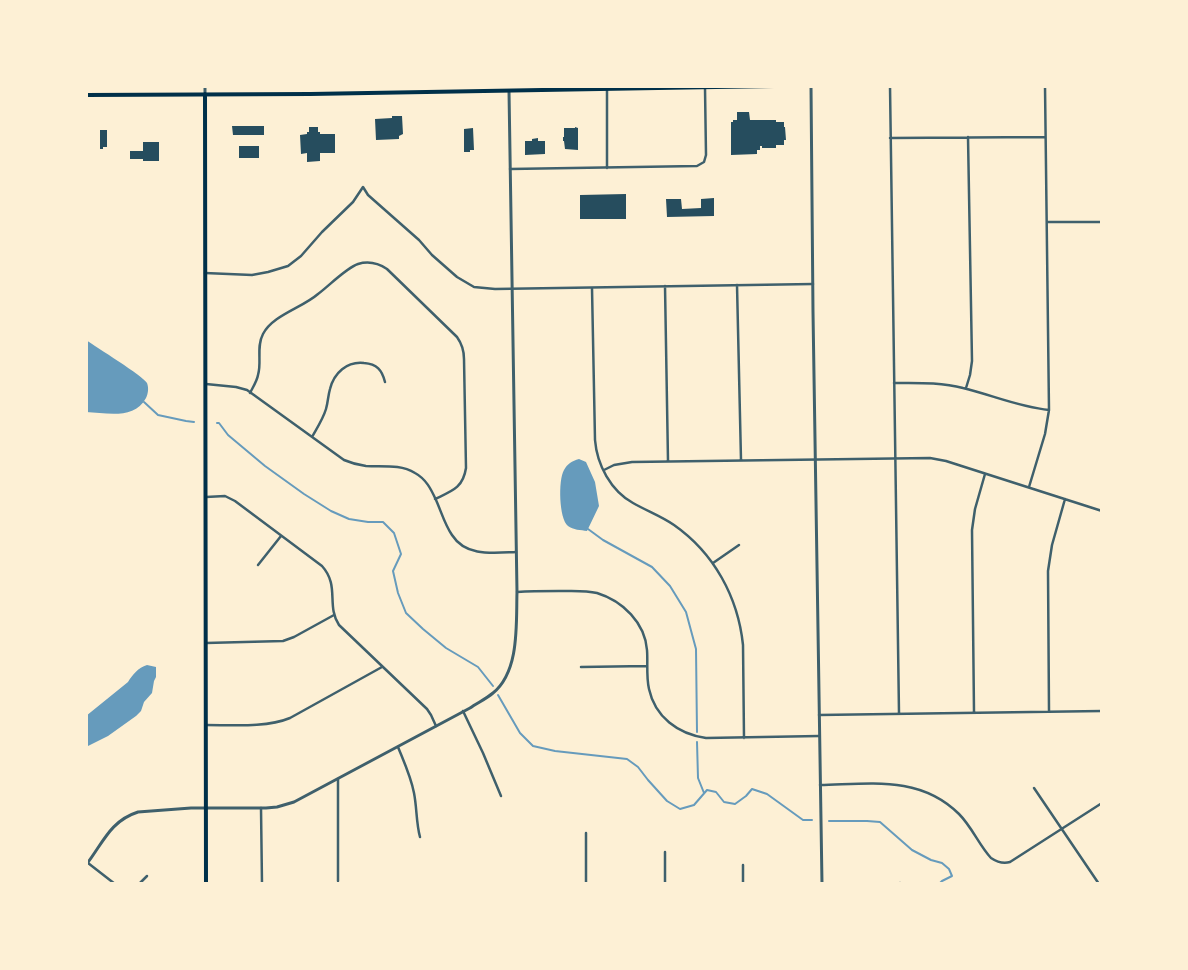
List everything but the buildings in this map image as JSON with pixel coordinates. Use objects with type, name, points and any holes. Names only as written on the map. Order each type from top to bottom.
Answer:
[{"type":"main road","points":[[86,95],[310,94],[561,88],[774,86]]},
{"type":"main road","points":[[205,94],[206,884]]},
{"type":"street","points":[[205,86],[205,94]]},
{"type":"street","points":[[811,86],[818,715],[822,884]]},
{"type":"street","points":[[890,86],[899,713]]},
{"type":"street","points":[[1028,487],[1045,434],[1049,410],[1044,86]]},
{"type":"street","points":[[510,169],[697,166],[704,162],[706,155],[705,88]]},
{"type":"street","points":[[607,89],[607,168]]},
{"type":"street","points":[[115,884],[87,864],[112,828],[131,814],[206,808],[277,807],[294,802],[463,712],[493,693],[503,681],[511,664],[515,640],[517,592],[509,90]]},
{"type":"street","points":[[966,388],[972,361],[968,137]]},
{"type":"street","points":[[890,138],[1045,137]]},
{"type":"street","points":[[205,273],[252,275],[288,266],[301,256],[322,232],[353,202],[363,187],[368,195],[414,236],[432,255],[457,277],[474,287],[592,288],[813,284]]},
{"type":"street","points":[[1047,222],[1102,222]]},
{"type":"street","points":[[250,393],[258,376],[260,339],[272,322],[318,295],[352,266],[365,262],[376,263],[382,266],[457,337],[463,350],[465,474],[456,489],[435,499]]},
{"type":"street","points":[[737,285],[740,460]]},
{"type":"street","points":[[665,286],[668,461]]},
{"type":"street","points":[[592,288],[595,440],[597,455],[613,486],[622,495],[675,525],[698,546],[722,577],[737,613],[741,630],[743,645],[744,738]]},
{"type":"street","points":[[312,437],[322,420],[332,381],[340,371],[351,364],[373,364],[378,366],[385,382]]},
{"type":"street","points":[[894,383],[943,384],[966,388],[1022,406],[1049,410]]},
{"type":"street","points":[[205,384],[236,386],[247,390],[344,460],[351,463],[365,466],[397,467],[416,473],[426,482],[450,533],[462,546],[480,552],[516,552]]},
{"type":"street","points":[[604,470],[614,465],[632,462],[922,458],[938,460],[1102,511]]},
{"type":"street","points":[[974,712],[972,530],[975,508],[985,474]]},
{"type":"street","points":[[206,497],[221,496],[228,498],[322,566],[328,574],[332,586],[334,615],[341,628],[427,709],[432,715],[436,726]]},
{"type":"street","points":[[1049,711],[1048,571],[1052,545],[1065,499]]},
{"type":"street","points":[[258,565],[281,536]]},
{"type":"street","points":[[712,563],[739,545]]},
{"type":"street","points":[[517,592],[583,591],[614,600],[630,612],[642,632],[647,650],[649,689],[654,704],[664,718],[676,728],[690,735],[706,738],[819,736]]},
{"type":"street","points":[[206,643],[283,641],[334,615]]},
{"type":"street","points":[[581,666],[648,666]]},
{"type":"street","points":[[206,725],[282,722],[382,667]]},
{"type":"street","points":[[818,715],[1102,710]]},
{"type":"street","points":[[463,712],[483,752],[501,796]]},
{"type":"street","points":[[398,747],[414,791],[417,826],[420,837]]},
{"type":"street","points":[[338,779],[338,881]]},
{"type":"street","points":[[820,785],[895,784],[927,792],[944,802],[960,815],[991,858],[1002,863],[1010,862],[1102,803]]},
{"type":"street","points":[[1034,788],[1099,884]]},
{"type":"street","points":[[261,808],[262,884]]},
{"type":"street","points":[[586,833],[586,884]]},
{"type":"street","points":[[665,852],[665,884]]},
{"type":"street","points":[[743,865],[743,884]]},
{"type":"street","points":[[139,884],[147,876]]},
{"type":"water","points":[[86,340],[129,368],[147,383],[146,398],[135,410],[119,414],[86,412]]},
{"type":"water","points":[[579,459],[586,462],[595,482],[599,506],[587,531],[568,526],[561,508],[560,490],[562,475],[568,464]]},
{"type":"water","points":[[147,665],[156,667],[156,677],[152,693],[144,702],[141,711],[108,736],[86,747],[86,716],[128,682],[138,670]]},
{"type":"waterway","points":[[144,402],[158,415],[194,422]]},
{"type":"waterway","points":[[217,423],[228,435],[265,466],[331,511],[349,519],[383,522],[394,533],[401,554],[393,571],[398,593],[406,613],[446,648],[478,667],[493,686]]},
{"type":"waterway","points":[[588,529],[603,540],[652,567],[670,586],[686,612],[696,649],[697,732]]},
{"type":"waterway","points":[[498,695],[520,733],[533,746],[555,751],[627,759],[638,767],[667,801],[680,809],[694,805],[707,790],[716,792],[724,802],[735,804],[752,789],[767,794],[803,820],[812,820]]},
{"type":"waterway","points":[[697,742],[698,778],[704,793]]},
{"type":"waterway","points":[[829,821],[880,822],[912,850],[931,860],[942,863],[949,869],[952,876],[939,884]]}]
